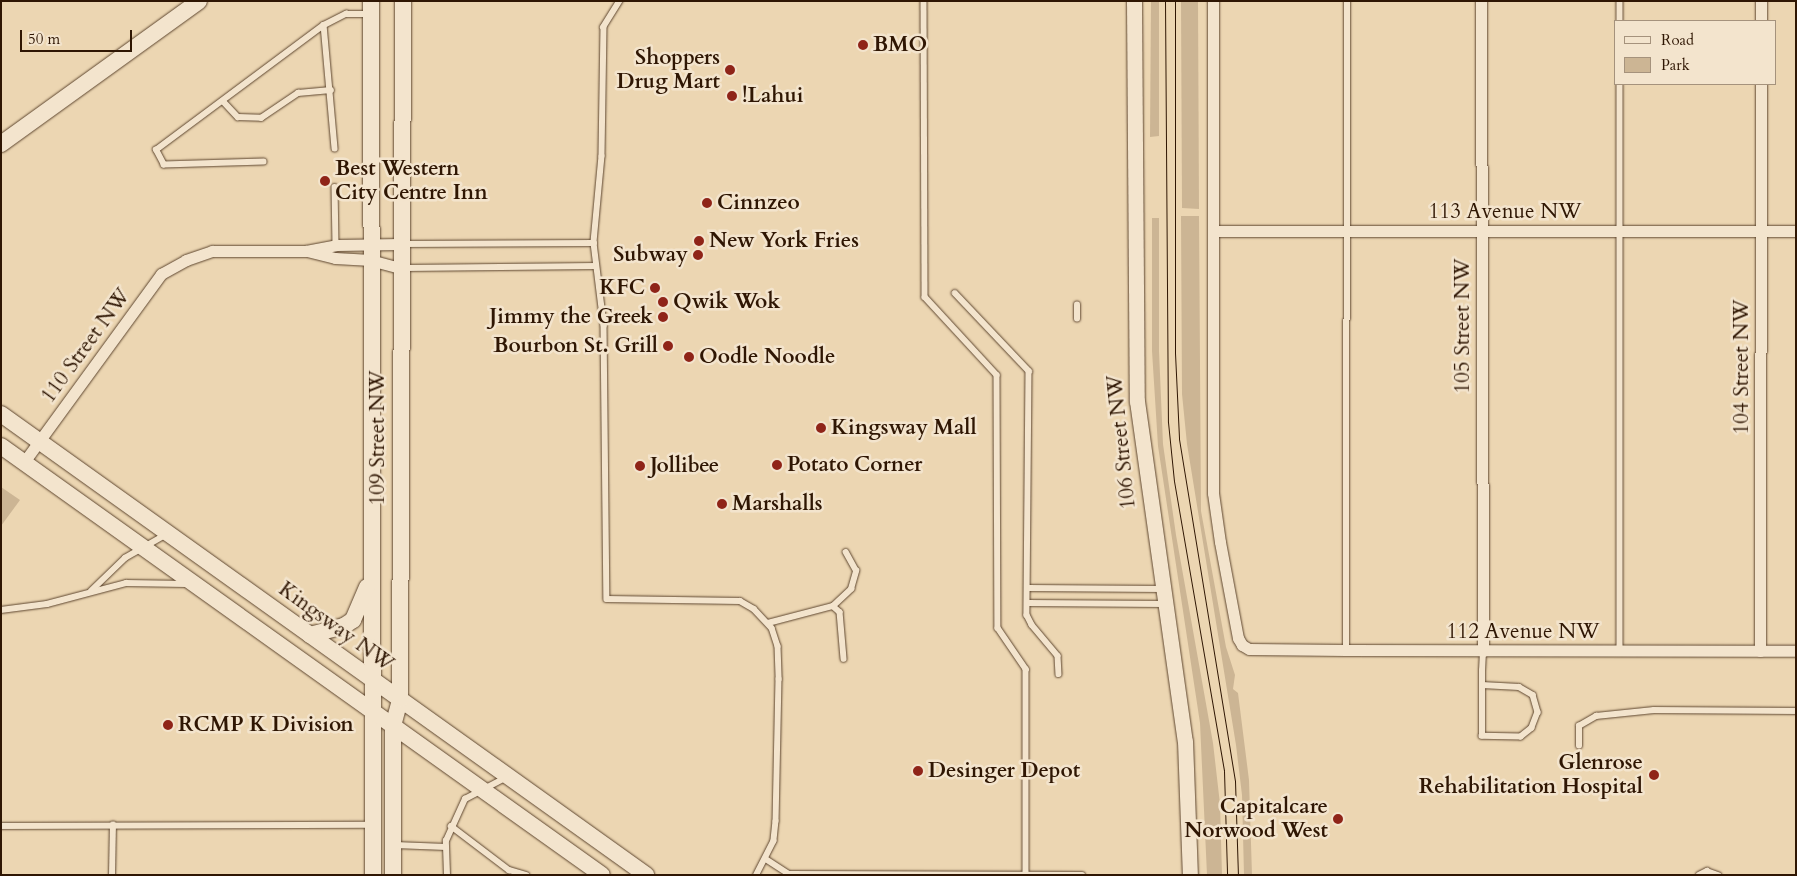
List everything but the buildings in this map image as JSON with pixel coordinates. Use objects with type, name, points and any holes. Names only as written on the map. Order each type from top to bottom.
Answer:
[{"type":"main road","points":[[1,144],[200,1]]},
{"type":"main road","name":"109 Street NW","points":[[393,875],[393,726],[400,699],[400,244],[403,1]]},
{"type":"main road","name":"109 Street NW","points":[[371,8],[370,577],[373,875]]},
{"type":"main road","name":"Kingsway NW","points":[[1,414],[646,875]]},
{"type":"main road","points":[[1,446],[602,875]]},
{"type":"main road","points":[[310,635],[344,626],[353,620],[370,577]]},
{"type":"street","name":"106 Street NW","points":[[1134,1],[1134,355],[1142,450],[1185,741],[1190,875]]},
{"type":"street","points":[[1213,1],[1213,231]]},
{"type":"street","name":"105 Street NW","points":[[1481,1],[1484,651]]},
{"type":"street","points":[[1761,1],[1761,20]]},
{"type":"street","name":"104 Street NW","points":[[1760,650],[1761,85]]},
{"type":"street","name":"113 Avenue NW","points":[[1213,231],[1796,231]]},
{"type":"street","name":"112 Avenue NW","points":[[1213,231],[1213,492],[1238,638],[1249,649],[1796,651]]},
{"type":"street","points":[[306,251],[335,258],[371,252],[400,244]]},
{"type":"street","points":[[306,251],[336,245],[371,252],[400,268]]},
{"type":"street","name":"110 Street NW","points":[[24,462],[161,274],[186,260],[212,251],[306,251]]},
{"type":"lane","points":[[620,1],[604,27],[602,156],[594,243],[605,357],[607,599],[722,598],[746,604],[768,623],[778,646],[776,821],[774,841],[757,875]]},
{"type":"lane","points":[[924,1],[925,297],[997,375],[998,628],[1026,669],[1026,874]]},
{"type":"lane","points":[[1346,650],[1347,1]]},
{"type":"lane","points":[[1620,1],[1620,20]]},
{"type":"lane","points":[[264,162],[164,165],[156,150],[324,25],[346,14],[371,8]]},
{"type":"lane","points":[[324,25],[335,149]]},
{"type":"lane","points":[[1620,85],[1620,651]]},
{"type":"lane","points":[[223,101],[238,117],[261,118],[298,93],[330,90]]},
{"type":"lane","points":[[335,186],[335,258]]},
{"type":"lane","points":[[400,244],[594,243]]},
{"type":"lane","points":[[400,268],[596,266]]},
{"type":"lane","points":[[955,293],[1029,371],[1028,603],[1032,625],[1058,656],[1058,674]]},
{"type":"lane","points":[[1077,304],[1077,319]]},
{"type":"lane","points":[[91,592],[118,564],[168,533]]},
{"type":"lane","points":[[768,623],[833,606],[851,589],[856,571],[846,553]]},
{"type":"lane","points":[[1,610],[47,604],[91,592],[144,581],[196,585]]},
{"type":"lane","points":[[1028,588],[1164,596]]},
{"type":"lane","points":[[1028,603],[1164,596]]},
{"type":"lane","points":[[833,606],[840,612],[844,659]]},
{"type":"lane","points":[[1482,685],[1519,686],[1533,695],[1538,712],[1532,728],[1521,737],[1482,736],[1482,685],[1484,651]]},
{"type":"lane","points":[[1579,746],[1579,726],[1596,716],[1654,710],[1796,711]]},
{"type":"lane","points":[[447,875],[446,847],[452,826],[465,799],[509,776]]},
{"type":"lane","points":[[1,826],[372,825]]},
{"type":"lane","points":[[112,875],[113,826]]},
{"type":"lane","points":[[452,826],[507,872],[526,875]]},
{"type":"lane","points":[[393,845],[446,847]]},
{"type":"lane","points":[[766,859],[789,874],[1082,875]]},
{"type":"lane","points":[[1699,875],[1707,872],[1718,875]]},
{"type":"green space","points":[[1151,1],[1159,1],[1159,136],[1150,137]]},
{"type":"green space","points":[[1181,1],[1198,1],[1199,209],[1182,208]]},
{"type":"green space","points":[[1181,216],[1199,216],[1201,511],[1226,647],[1235,675],[1233,689],[1238,693],[1249,780],[1252,875],[1244,875],[1242,795],[1236,745],[1187,444],[1182,394]]},
{"type":"green space","points":[[1152,218],[1159,218],[1159,351],[1163,444],[1176,535],[1213,743],[1220,804],[1222,875],[1207,875],[1200,723],[1158,446],[1152,351]]},
{"type":"green space","points":[[1,487],[20,500],[1,526]]},
{"type":"tram line","points":[[1165,1],[1168,422],[1174,481],[1224,771],[1227,875]]},
{"type":"tram line","points":[[1175,1],[1175,353],[1179,439],[1235,781],[1238,875]]},
{"type":"place","name":"BMO","points":[[863,45]]},
{"type":"place","name":"Shoppers Drug Mart","points":[[730,70]]},
{"type":"place","name":"!Lahui","points":[[732,96]]},
{"type":"place","name":"Best Western City Centre Inn","points":[[325,181]]},
{"type":"place","name":"Cinnzeo","points":[[707,203]]},
{"type":"place","name":"New York Fries","points":[[699,241]]},
{"type":"place","name":"Subway","points":[[698,255]]},
{"type":"place","name":"KFC","points":[[655,288]]},
{"type":"place","name":"Qwik Wok","points":[[663,302]]},
{"type":"place","name":"Jimmy the Greek","points":[[663,317]]},
{"type":"place","name":"Bourbon St. Grill","points":[[668,346]]},
{"type":"place","name":"Oodle Noodle","points":[[689,357]]},
{"type":"place","name":"Kingsway Mall","points":[[821,428]]},
{"type":"place","name":"Potato Corner","points":[[777,465]]},
{"type":"place","name":"Jollibee","points":[[640,466]]},
{"type":"place","name":"Marshalls","points":[[722,504]]},
{"type":"place","name":"RCMP K Division","points":[[168,725]]},
{"type":"place","name":"Desinger Depot","points":[[918,771]]},
{"type":"place","name":"Glenrose Rehabilitation Hospital","points":[[1654,775]]},
{"type":"place","name":"Capitalcare Norwood West","points":[[1338,819]]}]
